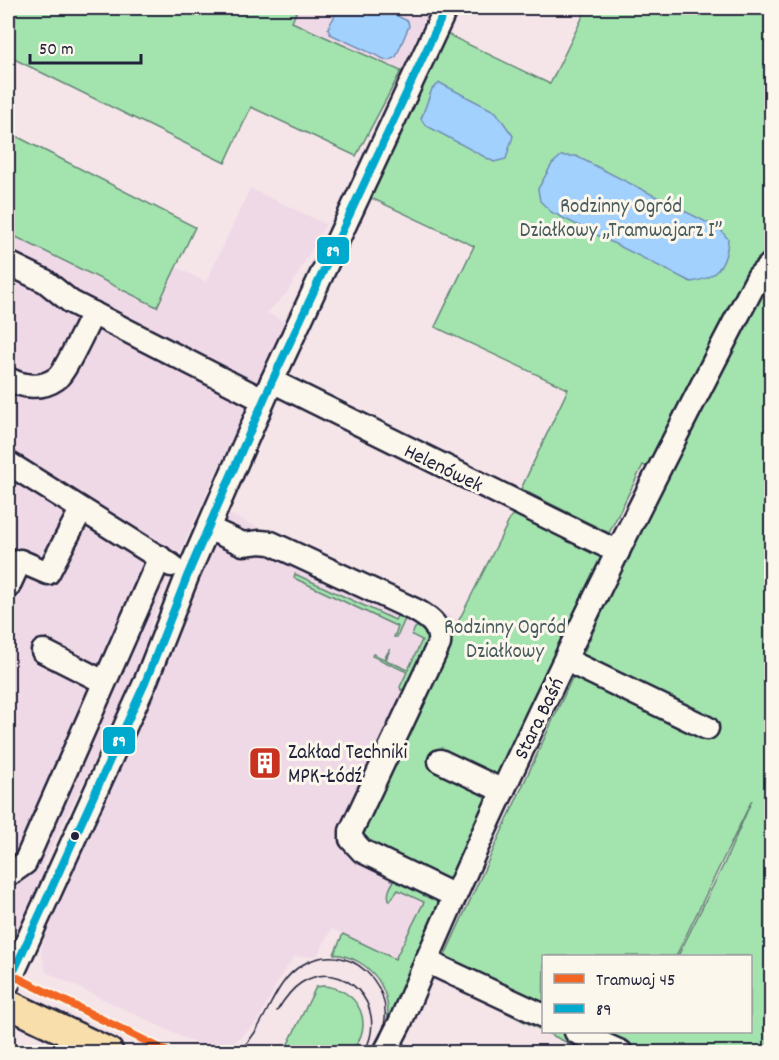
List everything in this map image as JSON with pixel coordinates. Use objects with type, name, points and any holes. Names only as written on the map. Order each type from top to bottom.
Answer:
[{"type":"main road","points":[[8,1004],[108,1053]]},
{"type":"street","points":[[8,984],[145,683],[263,388],[446,8]]},
{"type":"street","name":"Helenówek","points":[[8,263],[45,281],[71,302],[93,313],[263,388],[618,552]]},
{"type":"street","name":"Stara Baśń","points":[[384,1053],[400,1023],[503,791],[657,471],[758,277],[771,263]]},
{"type":"street","points":[[8,379],[19,385],[44,386],[59,378],[93,313]]},
{"type":"street","points":[[8,463],[188,574]]},
{"type":"street","points":[[8,587],[20,561],[48,573],[81,510]]},
{"type":"street","points":[[208,528],[243,544],[271,543],[417,611],[434,623],[438,629],[439,644],[351,831],[351,839],[362,851],[455,896]]},
{"type":"street","points":[[8,875],[25,863],[160,557]]},
{"type":"street","points":[[43,651],[104,682]]},
{"type":"street","points":[[566,660],[707,728]]},
{"type":"street","points":[[440,762],[503,791]]},
{"type":"street","points":[[426,962],[542,1016]]},
{"type":"street","points":[[578,1033],[621,1053]]},
{"type":"shaded area","points":[[299,8],[430,8],[401,71],[292,22]]},
{"type":"shaded area","points":[[250,188],[326,224],[287,293],[267,313],[288,323],[276,352],[266,362],[174,566],[149,628],[151,645],[41,868],[47,872],[9,953],[8,233],[157,307],[176,267],[206,282]]},
{"type":"shaded area","points":[[227,513],[459,620],[363,833],[425,901],[395,960],[332,929],[317,956],[294,957],[257,1022],[224,1052],[213,1052],[46,972],[41,952],[47,928],[166,667]]},
{"type":"green space","points":[[8,8],[298,8],[292,22],[401,71],[356,156],[251,107],[225,163],[8,56]]},
{"type":"green space","name":"Rodzinny Ogród Działkowy „Tramwajarz I”","points":[[587,8],[771,8],[771,1052],[587,1052],[547,1033],[752,1033],[752,955],[678,955],[724,864],[752,800],[676,955],[542,955],[542,1030],[435,977],[665,475],[643,465],[609,533],[521,489],[568,389],[435,327],[474,246],[371,198],[447,34],[550,84]]},
{"type":"green space","points":[[8,132],[195,227],[157,307],[8,233]]},
{"type":"green space","name":"Rodzinny Ogród Działkowy","points":[[513,513],[603,559],[453,878],[449,881],[368,847],[362,838],[459,620]]},
{"type":"green space","points":[[295,574],[395,620],[400,611],[405,619],[397,637],[394,637],[398,627],[294,578]]},
{"type":"green space","points":[[422,624],[430,640],[410,687],[401,690],[400,687],[407,672],[372,656],[373,654],[384,659],[390,649],[386,660],[408,670],[422,640],[412,635],[415,628]]},
{"type":"green space","points":[[398,877],[439,898],[441,902],[378,1052],[373,1052],[382,1037],[387,1022],[384,991],[366,966],[351,958],[334,954],[343,934],[395,959],[424,902],[398,890],[390,901],[388,895],[390,888]]},
{"type":"green space","points":[[316,987],[336,988],[346,994],[360,1010],[363,1020],[358,1042],[350,1052],[284,1052]]},
{"type":"water","points":[[339,8],[380,8],[408,21],[409,26],[396,57],[388,61],[330,34],[328,28]]},
{"type":"water","points":[[440,83],[496,112],[513,136],[506,159],[494,162],[425,125],[421,119],[432,89]]},
{"type":"water","points":[[561,156],[576,156],[720,229],[728,239],[725,256],[718,269],[707,278],[691,282],[551,212],[540,201],[538,189],[552,164]]},
{"type":"tram line","points":[[237,1052],[255,1032],[275,995],[291,973],[302,965],[323,957],[342,958],[359,966],[373,979],[382,996],[385,1014],[381,1034],[369,1052]]},
{"type":"tram line","name":"45","points":[[8,973],[168,1052]]},
{"type":"tram line","points":[[277,1011],[290,992],[301,983],[317,976],[333,976],[346,981],[358,990],[367,1002],[371,1017],[371,1033],[365,1050]]},
{"type":"transit line","name":"89","points":[[8,984],[145,683],[188,574],[272,381],[446,8]]},
{"type":"place","name":"Zakład Techniki MPK-Łódź","points":[[265,763]]}]
